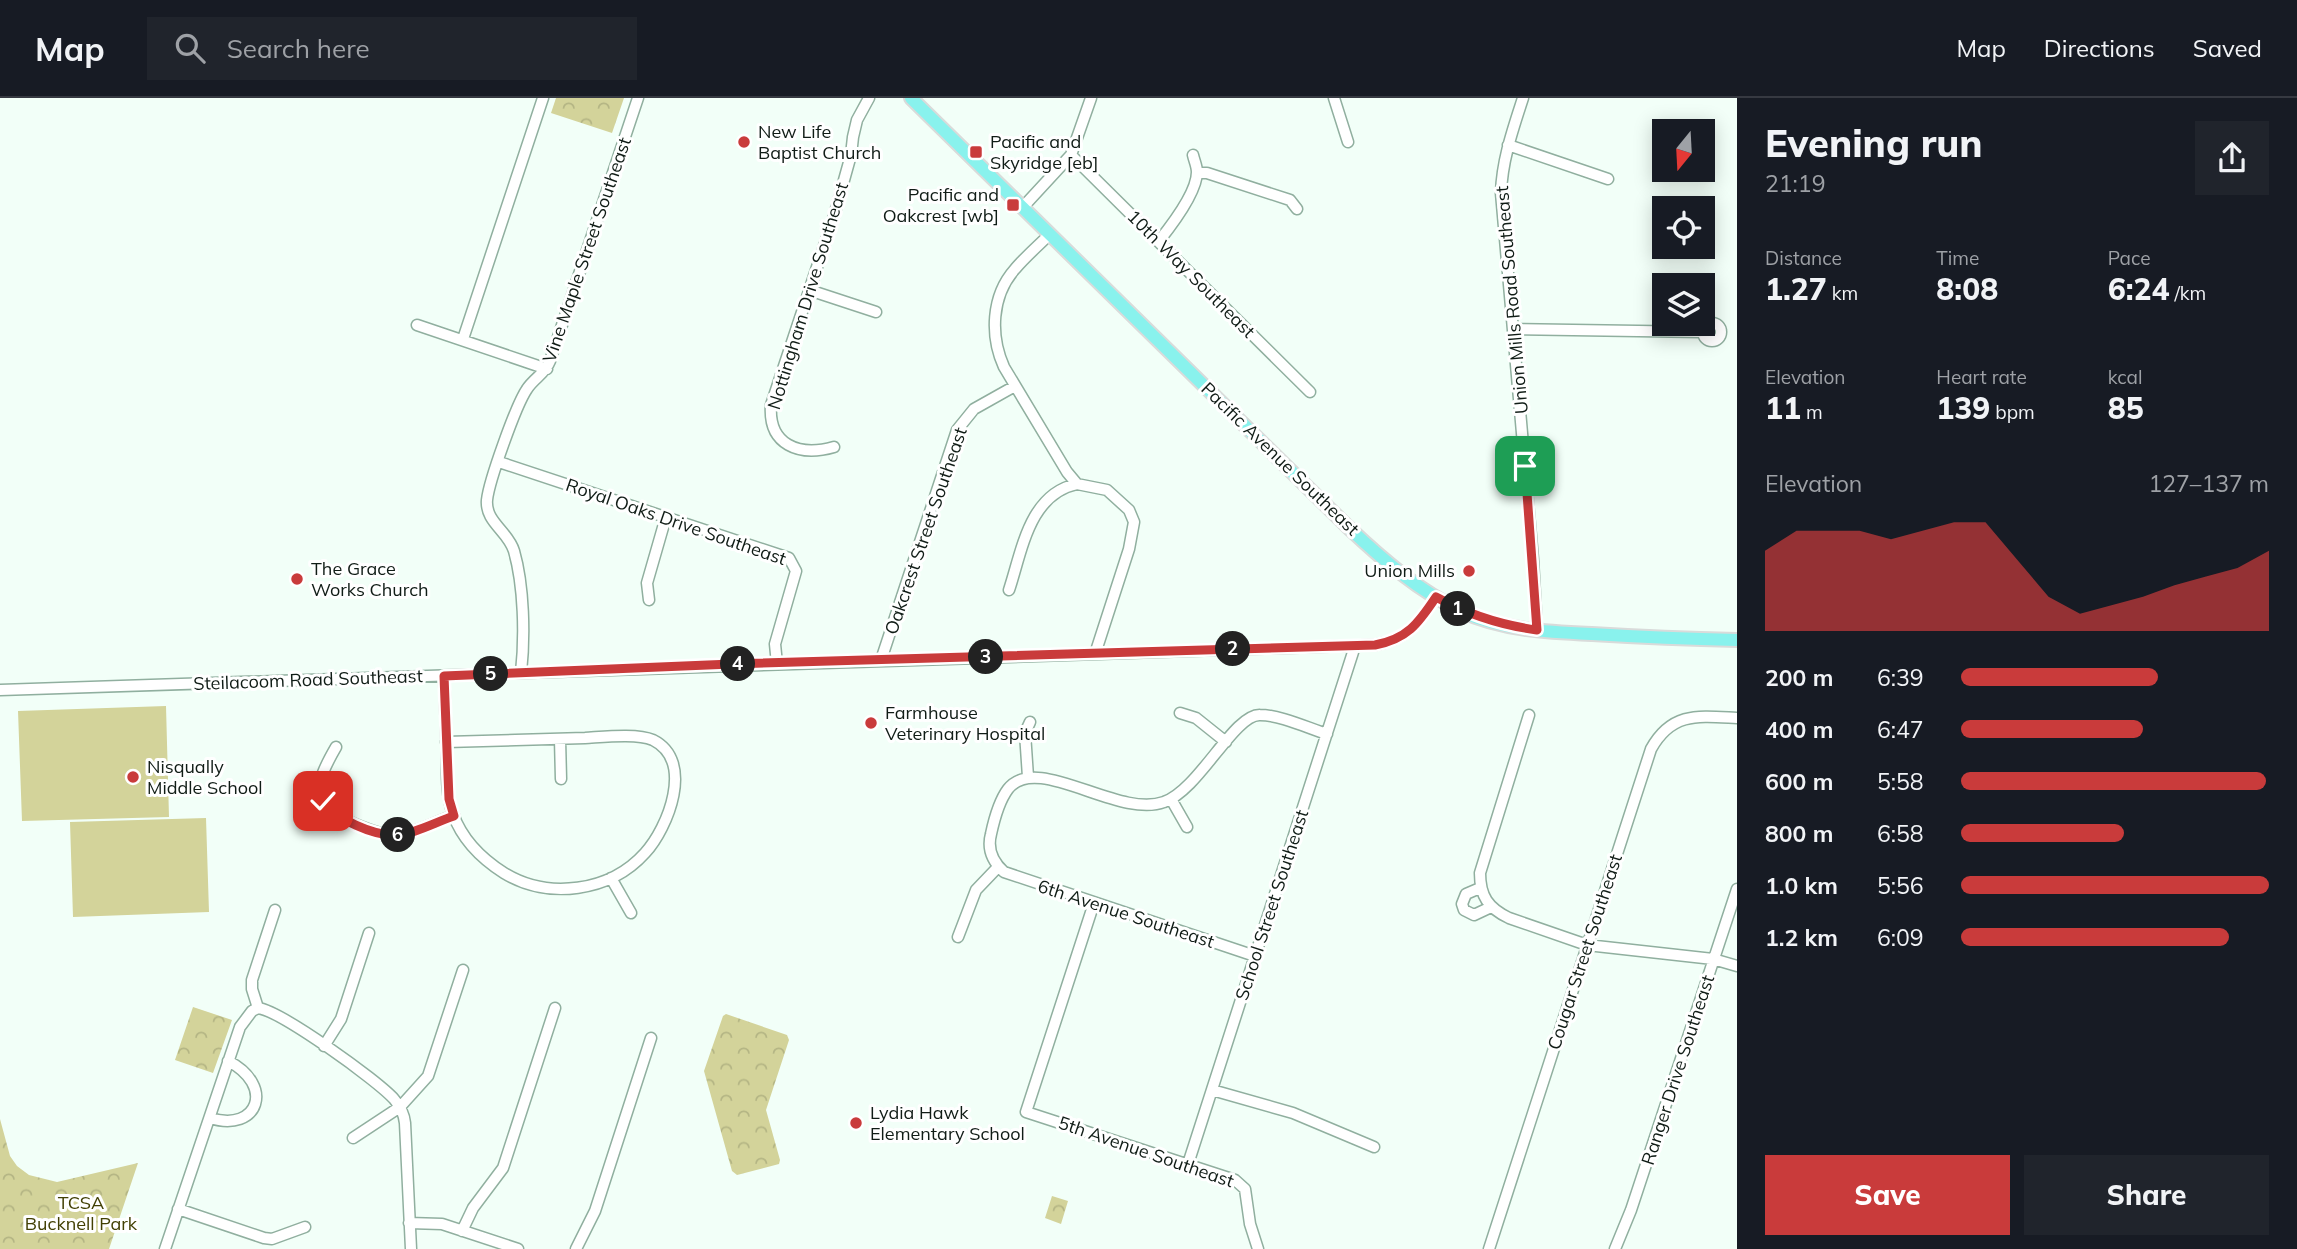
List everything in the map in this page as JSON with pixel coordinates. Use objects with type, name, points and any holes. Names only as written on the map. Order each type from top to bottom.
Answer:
[{"type":"main road","name":"Pacific Avenue Southeast","points":[[911,98],[1378,555],[1436,597],[1481,618],[1509,627],[1638,637],[1737,640]]},
{"type":"street","points":[[463,339],[543,98]]},
{"type":"street","name":"Vine Maple Street Southeast","points":[[521,673],[524,637],[515,557],[511,542],[493,522],[487,507],[489,491],[526,391],[547,369],[638,98]]},
{"type":"street","name":"Nottingham Drive Southeast","points":[[834,447],[816,452],[784,443],[774,432],[770,418],[771,405],[851,155],[857,120],[869,98]]},
{"type":"street","points":[[1023,207],[1071,155],[1091,98]]},
{"type":"street","points":[[1334,98],[1348,142]]},
{"type":"street","name":"Union Mills Road Southeast","points":[[1523,98],[1508,145],[1501,194],[1537,630]]},
{"type":"street","points":[[1508,145],[1608,179]]},
{"type":"street","name":"10th Way Southeast","points":[[1071,155],[1310,392]]},
{"type":"street","points":[[1159,242],[1177,219],[1197,173],[1193,155]]},
{"type":"street","points":[[1197,173],[1207,173],[1290,200],[1297,209]]},
{"type":"street","points":[[1050,234],[1010,274],[995,315],[995,344],[1015,386],[1061,465],[1077,484]]},
{"type":"street","points":[[809,290],[876,312]]},
{"type":"street","points":[[417,325],[547,369]]},
{"type":"street","points":[[1513,329],[1652,331]]},
{"type":"street","name":"Oakcrest Street Southeast","points":[[881,660],[957,430],[974,409],[1015,386]]},
{"type":"street","name":"Royal Oaks Drive Southeast","points":[[499,462],[789,558],[794,564],[795,578],[775,644],[777,664]]},
{"type":"street","points":[[1009,590],[1038,509],[1059,490],[1077,484],[1107,490],[1129,510],[1134,522],[1129,549],[1095,654]]},
{"type":"street","points":[[649,600],[648,576],[666,517]]},
{"type":"street","name":"Steilacoom Road Southeast","points":[[0,690],[1375,645],[1401,637],[1419,622],[1436,597]]},
{"type":"street","name":"School Street Southeast","points":[[1188,1164],[1355,646]]},
{"type":"street","points":[[444,676],[446,742],[449,799],[454,816],[471,845],[489,863],[527,884],[559,890],[584,887],[611,878],[630,867],[654,841],[664,825],[675,785],[674,769],[662,746],[651,739],[636,737],[446,742]]},
{"type":"street","points":[[1180,713],[1196,719],[1226,742]]},
{"type":"street","points":[[958,937],[976,890],[998,867],[993,859],[990,843],[1003,798],[1013,784],[1028,777],[1045,778],[1129,805],[1148,806],[1171,799],[1189,787],[1246,719],[1260,715],[1327,734]]},
{"type":"street","points":[[1529,715],[1479,873],[1482,892],[1491,907],[1509,918],[1587,945],[1713,959],[1737,966]]},
{"type":"street","name":"Cougar Street Southeast","points":[[1489,1249],[1651,748],[1663,730],[1685,719],[1737,718]]},
{"type":"street","points":[[1028,777],[1025,733],[1030,722]]},
{"type":"street","points":[[560,739],[561,779]]},
{"type":"street","points":[[336,747],[322,771],[320,794],[330,812],[387,834],[402,834],[454,816]]},
{"type":"street","points":[[1171,799],[1187,827]]},
{"type":"street","name":"6th Avenue Southeast","points":[[998,867],[1013,877],[1255,956]]},
{"type":"street","points":[[611,878],[631,913]]},
{"type":"street","name":"Ranger Drive Southeast","points":[[1615,1249],[1631,1210],[1737,889]]},
{"type":"street","points":[[1482,892],[1466,894],[1462,904],[1464,910],[1474,915],[1491,907]]},
{"type":"street","name":"5th Avenue Southeast","points":[[1094,903],[1026,1112],[1242,1184],[1258,1249]]},
{"type":"street","points":[[258,1008],[252,980],[275,910]]},
{"type":"street","points":[[324,1046],[341,1019],[369,933]]},
{"type":"street","points":[[353,1138],[400,1107],[428,1076],[463,970]]},
{"type":"street","points":[[165,1249],[244,1019],[258,1008],[268,1009],[324,1046],[377,1084],[400,1107],[405,1123],[411,1249]]},
{"type":"street","points":[[463,1231],[473,1208],[503,1168],[555,1008]]},
{"type":"street","points":[[576,1249],[595,1211],[651,1038]]},
{"type":"street","points":[[210,1118],[224,1122],[235,1121],[250,1113],[255,1101],[255,1084],[251,1078],[244,1070],[228,1061]]},
{"type":"street","points":[[1212,1090],[1293,1113],[1374,1147]]},
{"type":"street","points":[[178,1209],[264,1238],[272,1239],[305,1227]]},
{"type":"street","points":[[409,1223],[434,1223],[518,1249]]},
{"type":"green space","points":[[556,98],[624,98],[612,133],[551,113]]},
{"type":"green space","points":[[166,706],[169,817],[22,821],[18,711]]},
{"type":"green space","points":[[206,818],[209,912],[73,917],[70,822]]},
{"type":"green space","points":[[193,1007],[232,1020],[213,1073],[175,1060]]},
{"type":"green space","points":[[726,1014],[787,1035],[789,1040],[766,1110],[779,1164],[737,1175],[732,1171],[704,1071]]},
{"type":"green space","name":"TCSA Bucknell Park","points":[[0,1119],[10,1156],[17,1166],[29,1175],[57,1182],[138,1163],[109,1249],[0,1249]]},
{"type":"green space","points":[[1052,1196],[1068,1201],[1061,1224],[1045,1218]]},
{"type":"place","name":"New Life Baptist Church","points":[[744,142]]},
{"type":"place","name":"Pacific and Skyridge [eb]","points":[[976,152]]},
{"type":"place","name":"Pacific and Oakcrest [wb]","points":[[1013,205]]},
{"type":"place","name":"Union Mills","points":[[1469,571]]},
{"type":"place","name":"The Grace Works Church","points":[[297,579]]},
{"type":"place","name":"Farmhouse Veterinary Hospital","points":[[871,723]]},
{"type":"place","name":"Nisqually Middle School","points":[[133,777]]},
{"type":"place","name":"Lydia Hawk Elementary School","points":[[856,1123]]},
{"type":"route","points":[[323,801],[330,812],[341,818],[387,834],[402,834],[454,816],[449,799],[444,676],[732,664],[1375,645],[1389,642],[1410,631],[1436,597],[1481,618],[1509,627],[1537,630],[1525,466]]}]
